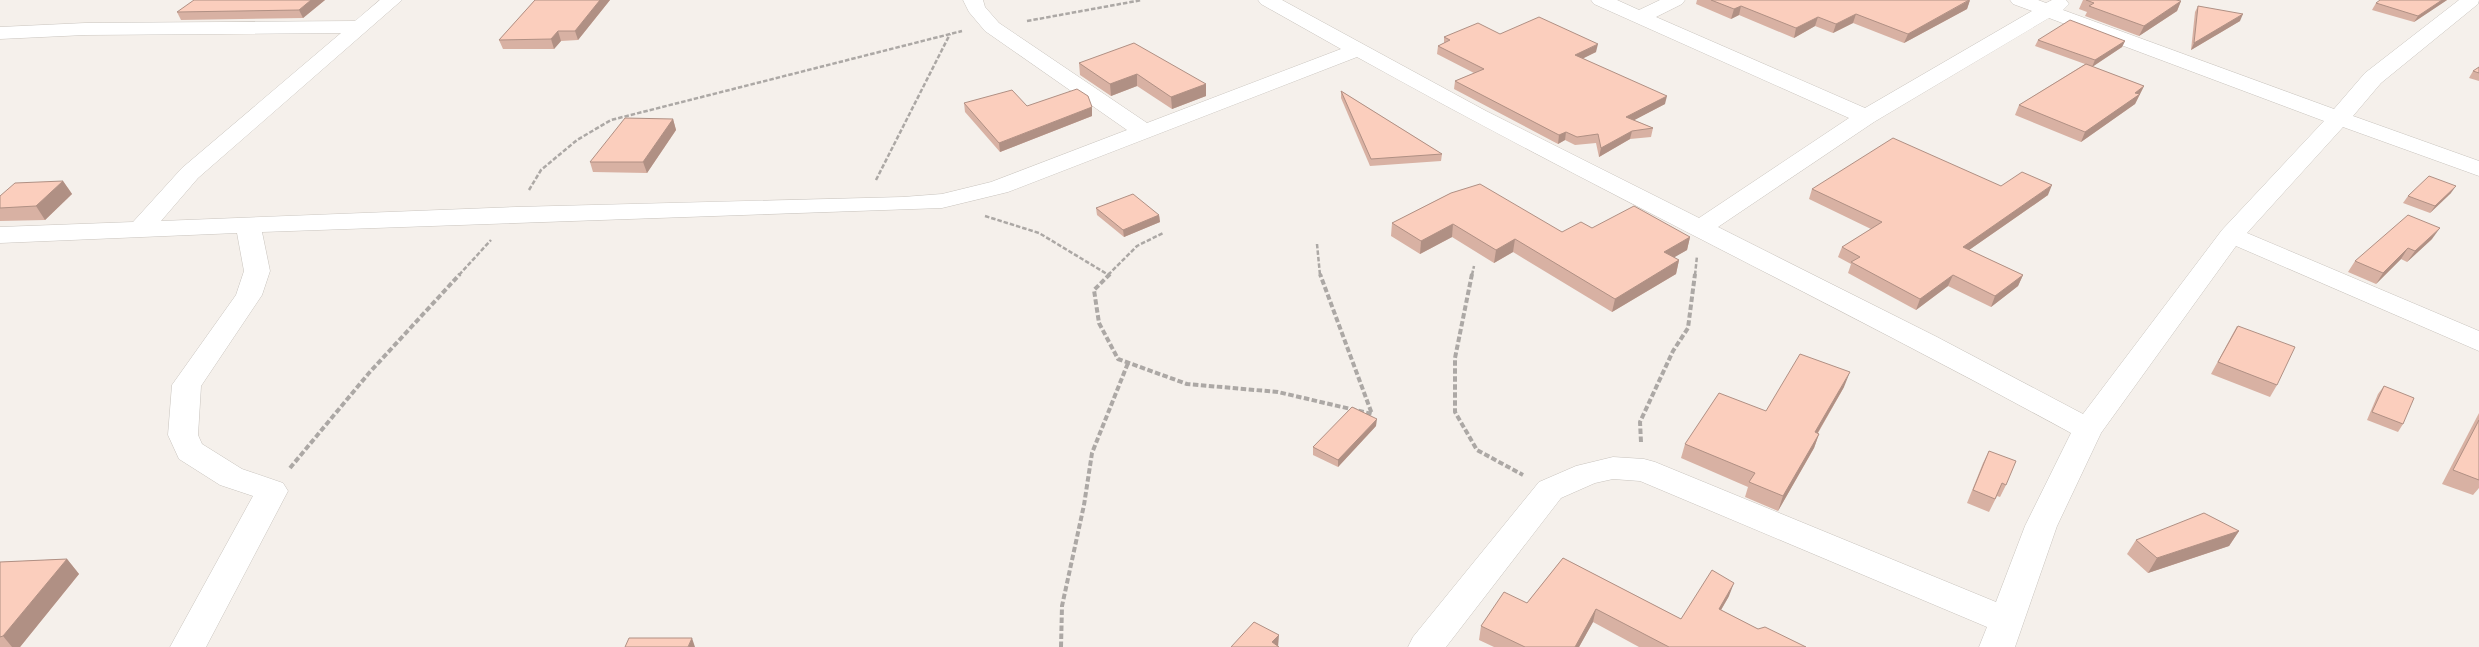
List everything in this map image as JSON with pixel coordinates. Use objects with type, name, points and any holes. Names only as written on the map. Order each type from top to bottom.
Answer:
[{"type":"street","points":[[140,229],[197,167],[392,0]]},
{"type":"street","points":[[973,0],[976,8],[992,27],[1144,131]]},
{"type":"street","points":[[1268,0],[1478,116],[1927,343],[2088,429]]},
{"type":"street","points":[[1601,0],[1866,117]]},
{"type":"street","points":[[1640,17],[1674,0]]},
{"type":"street","points":[[2020,0],[2057,5],[2338,119],[2479,168]]},
{"type":"street","points":[[1426,647],[1550,490],[1596,472],[1613,468],[1644,470],[2001,633],[2041,526],[2088,429],[2231,235],[2338,119],[2373,78],[2471,0]]},
{"type":"street","points":[[1700,228],[1764,183],[1866,117],[2057,5]]},
{"type":"street","points":[[0,33],[85,29],[360,27]]},
{"type":"street","points":[[0,235],[516,214],[863,205],[942,201],[999,187],[1357,50]]},
{"type":"street","points":[[188,647],[272,491],[231,478],[190,451],[183,434],[187,385],[248,295],[257,271],[247,224]]},
{"type":"street","points":[[2231,235],[2479,342]]},
{"type":"path","points":[[272,491],[369,373],[516,214],[541,170],[577,140],[611,120],[950,33],[1142,0]]},
{"type":"path","points":[[863,205],[950,33]]},
{"type":"path","points":[[942,201],[1039,233],[1108,274]]},
{"type":"path","points":[[1644,470],[1640,422],[1673,351],[1688,328],[1700,228]]},
{"type":"path","points":[[1163,233],[1137,246],[1094,290],[1099,324],[1118,359],[1187,384],[1278,392],[1372,414],[1320,280],[1317,244]]},
{"type":"path","points":[[1474,266],[1455,358],[1455,412],[1477,450],[1550,490]]},
{"type":"path","points":[[1061,647],[1062,606],[1084,505],[1092,454],[1128,363]]},
{"type":"building","points":[[194,0],[311,0],[299,10],[177,12]]},
{"type":"building","points":[[535,0],[600,0],[575,31],[558,31],[551,39],[499,40]]},
{"type":"building","points":[[1711,0],[1969,0],[1908,34],[1856,14],[1836,24],[1818,17],[1796,28],[1741,6],[1734,9]]},
{"type":"building","points":[[2086,0],[2181,1],[2144,26],[2089,6],[2094,3]]},
{"type":"building","points":[[2380,0],[2442,0],[2418,16],[2376,3]]},
{"type":"building","points":[[2198,6],[2243,14],[2194,43]]},
{"type":"building","points":[[1539,17],[1598,44],[1575,55],[1667,96],[1626,117],[1653,128],[1632,131],[1601,148],[1598,134],[1577,137],[1566,132],[1559,135],[1455,81],[1484,69],[1438,46],[1450,40],[1444,37],[1478,23],[1500,34]]},
{"type":"building","points":[[2070,20],[2125,41],[2095,60],[2038,40]]},
{"type":"building","points":[[1134,43],[1206,84],[1171,97],[1137,74],[1110,84],[1079,63]]},
{"type":"building","points":[[2086,64],[2144,86],[2135,93],[2140,94],[2085,132],[2019,105]]},
{"type":"building","points":[[2479,67],[2479,73],[2473,71]]},
{"type":"building","points":[[1077,89],[1088,96],[1092,107],[999,143],[964,103],[1012,90],[1027,106]]},
{"type":"building","points":[[1341,91],[1442,154],[1371,159]]},
{"type":"building","points":[[625,118],[673,119],[643,162],[590,162]]},
{"type":"building","points":[[1893,138],[2001,186],[2022,172],[2052,185],[1963,247],[2023,275],[1995,296],[1953,275],[1920,299],[1851,262],[1860,257],[1842,247],[1882,222],[1812,189]]},
{"type":"building","points":[[2429,176],[2456,186],[2435,206],[2408,196]]},
{"type":"building","points":[[63,181],[36,206],[0,208],[0,196],[15,183]]},
{"type":"building","points":[[1480,184],[1562,232],[1581,222],[1592,228],[1634,206],[1690,237],[1664,252],[1679,260],[1615,299],[1515,239],[1496,250],[1453,224],[1421,241],[1392,223],[1451,193]]},
{"type":"building","points":[[1133,194],[1159,215],[1123,230],[1096,208]]},
{"type":"building","points":[[2408,215],[2440,228],[2415,251],[2408,248],[2383,273],[2355,261]]},
{"type":"building","points":[[2238,326],[2295,347],[2277,385],[2218,362]]},
{"type":"building","points":[[1800,354],[1850,372],[1815,432],[1819,434],[1783,496],[1749,482],[1755,473],[1685,444],[1719,393],[1766,411]]},
{"type":"building","points":[[2384,386],[2414,398],[2403,424],[2372,412]]},
{"type":"building","points":[[1352,407],[1377,419],[1338,460],[1313,447]]},
{"type":"building","points":[[2479,420],[2479,480],[2453,470]]},
{"type":"building","points":[[1989,451],[2016,461],[2006,485],[2002,483],[1995,499],[1973,490]]},
{"type":"building","points":[[2204,513],[2239,531],[2157,558],[2136,540]]},
{"type":"building","points":[[1563,558],[1681,619],[1712,570],[1734,583],[1719,609],[1758,629],[1765,627],[1806,647],[1669,647],[1596,609],[1575,647],[1525,647],[1481,626],[1504,592],[1527,603]]},
{"type":"building","points":[[67,559],[3,636],[0,637],[0,562]]},
{"type":"building","points":[[1254,622],[1279,635],[1272,642],[1279,647],[1231,647]]},
{"type":"building","points":[[629,638],[692,638],[688,647],[625,647]]}]
